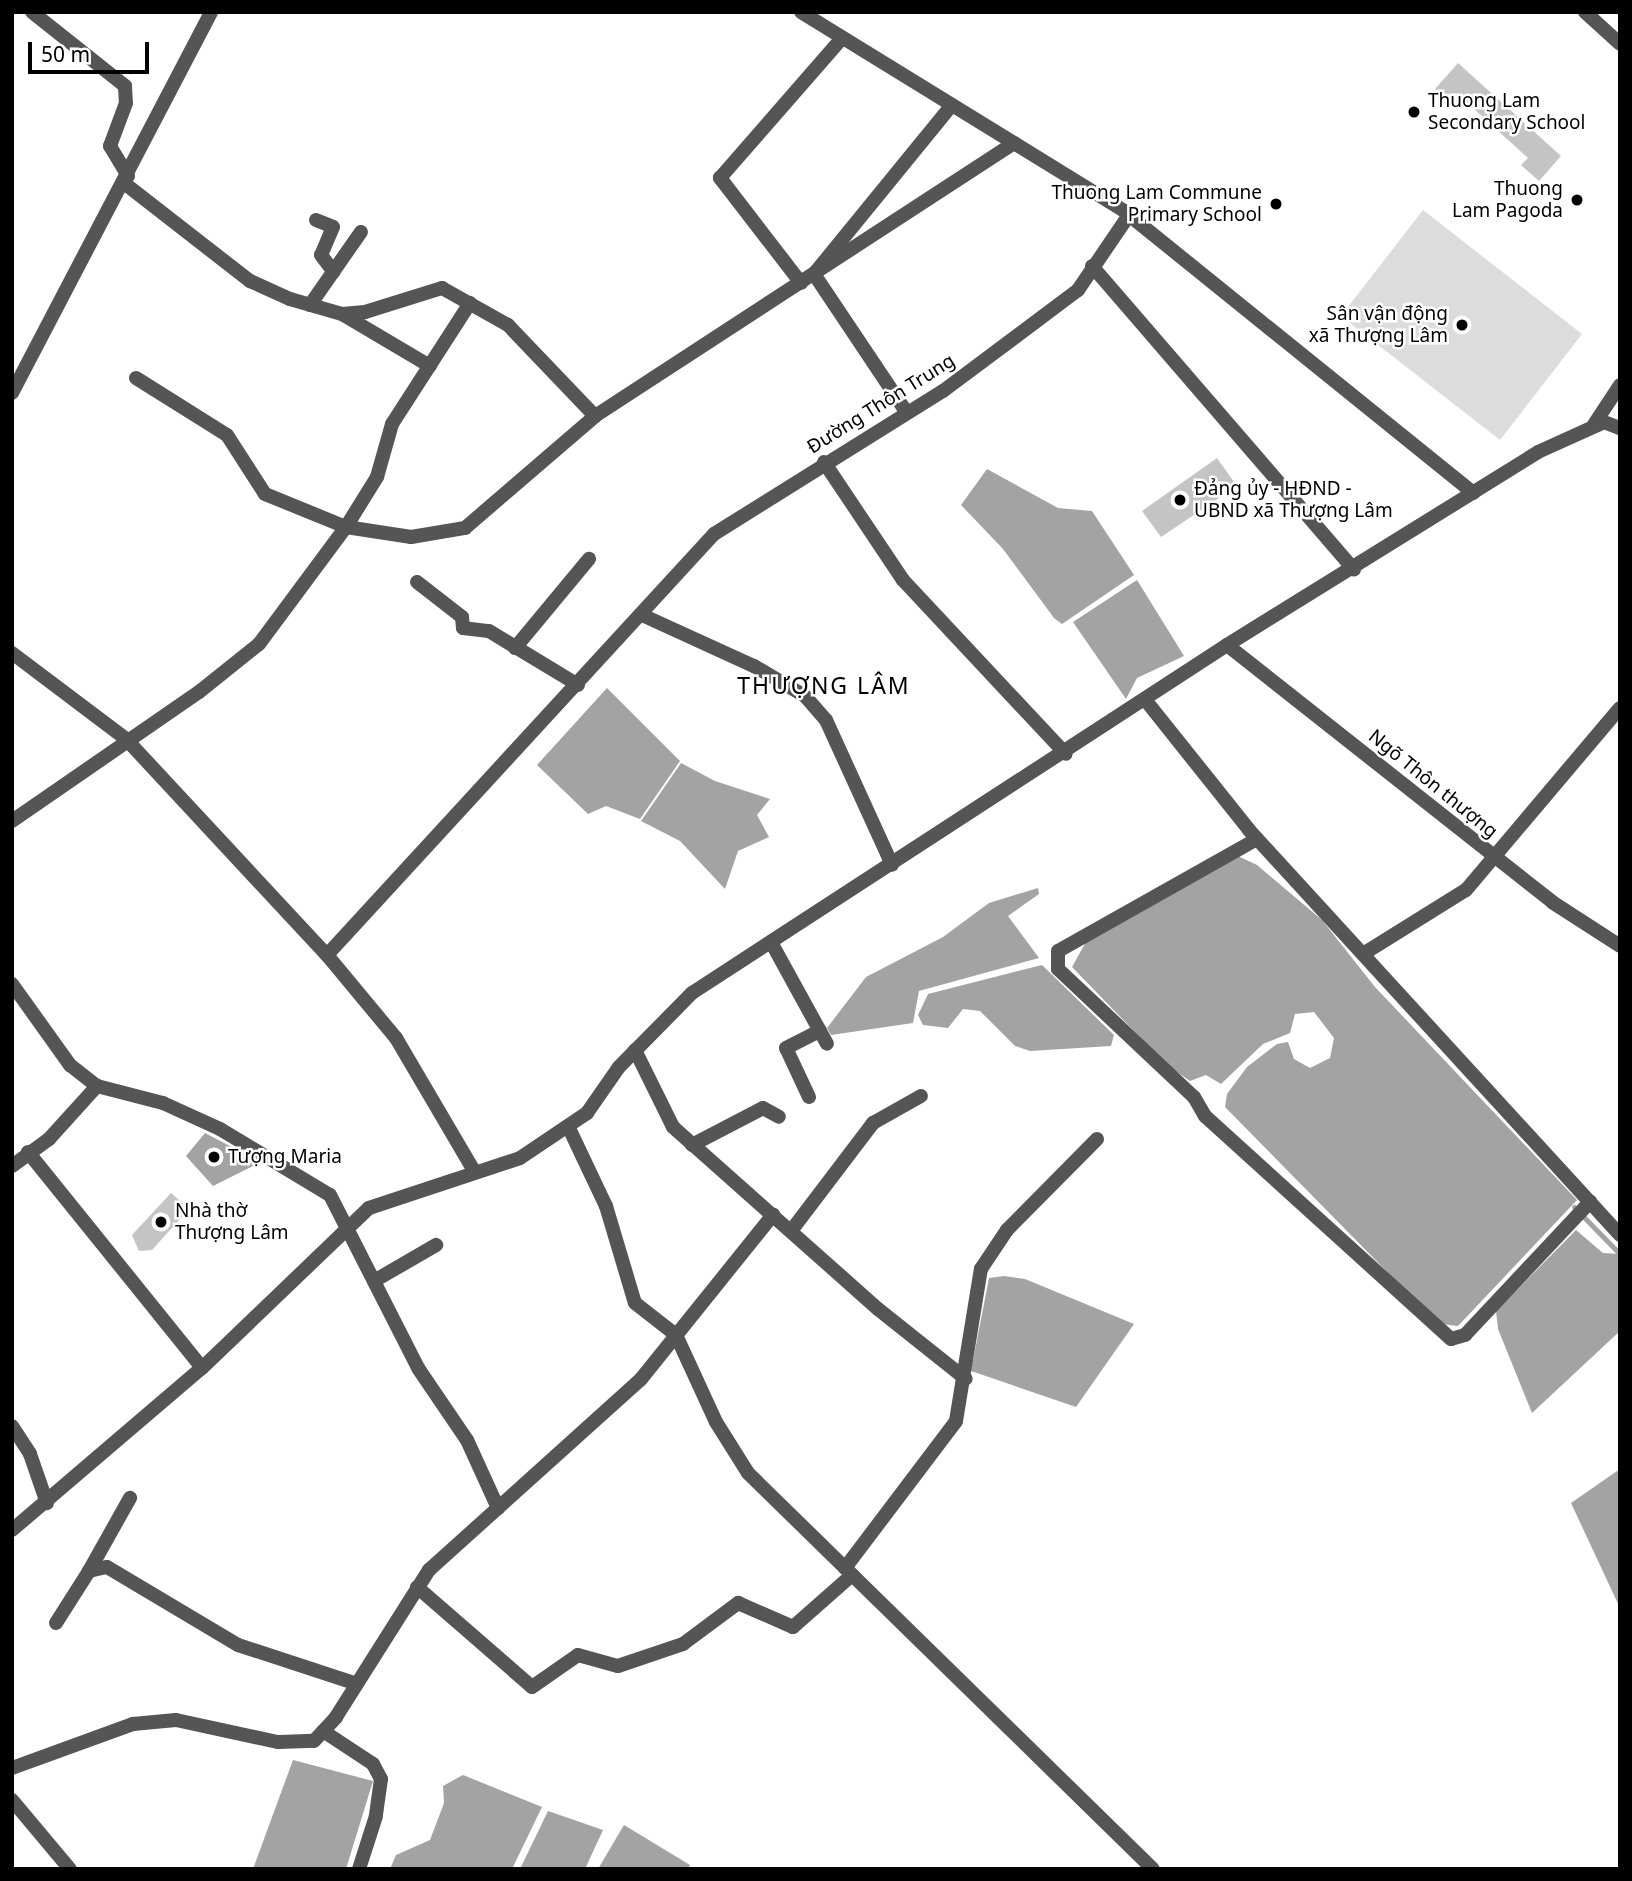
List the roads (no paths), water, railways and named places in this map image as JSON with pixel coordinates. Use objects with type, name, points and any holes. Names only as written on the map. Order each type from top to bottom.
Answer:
[{"type":"street","points":[[32,12],[125,86],[126,103],[110,146],[126,179],[250,282],[342,314],[430,366]]},
{"type":"street","points":[[12,393],[211,12]]},
{"type":"street","points":[[801,12],[1129,215],[1474,493]]},
{"type":"street","points":[[1585,12],[1620,44]]},
{"type":"street","points":[[842,38],[720,178],[807,279],[905,410]]},
{"type":"street","points":[[807,279],[952,105]]},
{"type":"street","points":[[136,378],[227,435],[265,494],[346,527],[411,537],[465,528],[595,416],[1014,143]]},
{"type":"street","name":"Đường Thôn Trung","points":[[327,955],[714,534],[905,410],[943,391],[1078,290],[1129,215]]},
{"type":"street","points":[[316,220],[333,227],[321,255],[334,271]]},
{"type":"street","points":[[310,305],[361,232]]},
{"type":"street","points":[[1092,266],[1354,569]]},
{"type":"street","points":[[342,314],[365,312],[432,288],[470,303],[508,326],[595,416]]},
{"type":"street","points":[[12,821],[127,739],[199,692],[259,644],[346,527],[377,477],[392,424],[470,303]]},
{"type":"street","points":[[1593,426],[1620,385]]},
{"type":"street","points":[[12,1530],[47,1503],[202,1368],[369,1208],[474,1171],[520,1158],[587,1113],[635,1050],[692,993],[1147,702],[1227,645],[1354,569],[1538,452],[1604,422],[1620,428]]},
{"type":"street","points":[[824,462],[903,580],[1066,754]]},
{"type":"street","points":[[515,648],[589,559]]},
{"type":"street","points":[[417,582],[462,617],[463,628],[489,631],[578,685]]},
{"type":"street","points":[[642,615],[754,666],[805,696],[826,720],[892,865]]},
{"type":"street","name":"Ngõ Thôn thượng","points":[[1227,645],[1492,855],[1620,946]]},
{"type":"street","points":[[12,653],[127,739],[327,955],[396,1038],[474,1171]]},
{"type":"street","points":[[1147,702],[1257,839],[1620,1235]]},
{"type":"street","points":[[1363,954],[1466,890],[1492,855],[1617,716]]},
{"type":"street","points":[[1257,839],[1058,951],[1058,970],[1194,1097],[1215,1125],[1451,1339],[1465,1335],[1590,1202]]},
{"type":"street","points":[[771,942],[823,1037],[786,1048],[809,1097]]},
{"type":"street","points":[[12,984],[70,1065],[97,1086],[163,1103],[274,1157],[330,1195],[418,1368],[467,1440],[498,1508]]},
{"type":"street","points":[[635,1050],[673,1127],[966,1379]]},
{"type":"street","points":[[12,1166],[49,1139],[97,1086]]},
{"type":"street","points":[[791,1231],[873,1123],[921,1096]]},
{"type":"street","points":[[692,1145],[763,1108],[779,1116]]},
{"type":"street","points":[[568,1126],[606,1206],[635,1303],[676,1335],[716,1422],[748,1473],[1153,1869]]},
{"type":"street","points":[[417,1587],[532,1687],[578,1654],[618,1666],[683,1644],[738,1604],[793,1627],[849,1571],[956,1421],[966,1379],[981,1269],[1007,1230],[1097,1139]]},
{"type":"street","points":[[28,1152],[202,1368]]},
{"type":"street","points":[[12,1768],[133,1724],[176,1720],[278,1742],[314,1741],[357,1684],[429,1570],[641,1379],[773,1215]]},
{"type":"street","points":[[374,1281],[436,1245]]},
{"type":"street","points":[[12,1426],[30,1454],[47,1503]]},
{"type":"street","points":[[56,1623],[89,1571],[130,1497]]},
{"type":"street","points":[[89,1571],[100,1566],[122,1572],[233,1643],[357,1684]]},
{"type":"street","points":[[323,1731],[373,1764],[381,1779],[376,1816],[359,1869]]},
{"type":"street","points":[[12,1800],[70,1869]]},
{"type":"waterway","points":[[1574,1207],[1620,1254]]},
{"type":"place","name":"Thuong Lam Secondary School","points":[[1414,112]]},
{"type":"place","name":"Thuong Lam Pagoda","points":[[1577,200]]},
{"type":"place","name":"Thuong Lam Commune Primary School","points":[[1276,204]]},
{"type":"place","name":"Sân vận động xã Thượng Lâm","points":[[1462,325]]},
{"type":"place","name":"Đảng ủy - HĐND - UBND xã Thượng Lâm","points":[[1180,500]]},
{"type":"place","name":"Tượng Maria","points":[[214,1157]]},
{"type":"place","name":"Nhà thờ Thượng Lâm","points":[[161,1222]]},
{"type":"district","name":"THƯỢNG LÂM","points":[[824,685]]}]
